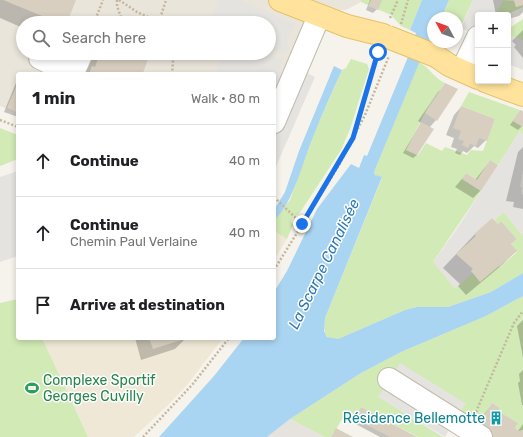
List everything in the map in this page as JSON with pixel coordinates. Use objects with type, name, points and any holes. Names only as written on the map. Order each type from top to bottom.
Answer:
[{"type":"main road","points":[[280,0],[349,18],[390,33],[436,56],[449,66],[474,69]]},
{"type":"main road","points":[[511,78],[523,82]]},
{"type":"main road","points":[[492,84],[523,95]]},
{"type":"lane","points":[[276,116],[313,8]]},
{"type":"lane","points":[[474,69],[477,48]]},
{"type":"lane","points":[[44,60],[71,72]]},
{"type":"lane","points":[[73,72],[79,60]]},
{"type":"lane","points":[[389,379],[474,433]]},
{"type":"path","points":[[97,16],[103,0]]},
{"type":"path","points":[[121,16],[117,6],[118,0],[147,16]]},
{"type":"path","points":[[162,16],[166,0]]},
{"type":"path","points":[[276,267],[353,138],[365,115],[390,33],[398,0]]},
{"type":"path","points":[[353,138],[390,33],[408,0]]},
{"type":"path","points":[[172,72],[173,60]]},
{"type":"path","points":[[0,120],[16,125]]},
{"type":"path","points":[[276,200],[302,224]]},
{"type":"path","points":[[474,433],[474,418],[514,322],[523,311]]},
{"type":"path","points":[[143,437],[192,385],[227,340]]},
{"type":"shaded area","points":[[0,0],[361,0],[361,2],[346,10],[322,11],[294,76],[276,74],[276,72],[16,72],[16,112],[0,106]]},
{"type":"shaded area","points":[[218,0],[240,0],[295,24],[288,39],[287,52],[281,53],[276,50],[276,16],[211,16]]},
{"type":"shaded area","points":[[473,0],[503,0],[497,12],[475,12],[475,35],[463,29],[463,23]]},
{"type":"shaded area","points":[[511,35],[523,41],[523,70],[511,65]]},
{"type":"shaded area","points":[[276,57],[282,59],[279,71],[294,76],[303,71],[315,77],[276,166],[276,72],[215,72],[220,60],[276,60]]},
{"type":"shaded area","points":[[520,131],[523,135],[523,170],[520,187],[522,187],[521,193],[523,195],[523,236],[504,212],[494,220],[492,218],[475,233],[476,236],[457,254],[473,269],[471,271],[473,273],[455,289],[433,262],[456,230]]},
{"type":"shaded area","points":[[16,172],[16,257],[0,262],[0,177]]},
{"type":"shaded area","points":[[276,232],[287,239],[276,257]]},
{"type":"shaded area","points":[[43,340],[221,340],[187,385],[134,437],[88,437]]},
{"type":"shaded area","points":[[400,363],[465,403],[445,437],[378,397]]},
{"type":"shaded area","points":[[290,419],[325,437],[267,437]]},
{"type":"green space","points":[[361,0],[422,0],[410,30],[401,26],[391,15],[361,2]]},
{"type":"green space","points":[[449,0],[473,0],[463,22],[463,12],[444,12]]},
{"type":"green space","points":[[503,0],[514,1],[516,7],[523,5],[523,7],[511,13],[497,11]]},
{"type":"green space","points":[[523,19],[523,41],[511,35],[511,27]]},
{"type":"green space","points":[[351,59],[367,64],[369,69],[350,129],[341,150],[299,214],[293,217],[291,222],[293,225],[287,239],[276,232],[276,218],[290,200],[313,136],[342,70],[346,68]]},
{"type":"green space","points":[[419,62],[445,83],[428,107],[406,150],[418,155],[426,143],[442,151],[445,147],[467,155],[471,150],[483,151],[495,119],[461,106],[469,92],[520,110],[513,121],[523,127],[523,135],[520,131],[498,165],[490,160],[477,180],[466,173],[462,179],[481,191],[433,262],[473,273],[498,266],[500,267],[517,252],[511,244],[517,239],[501,221],[498,224],[494,220],[504,212],[523,236],[523,273],[491,292],[448,307],[417,307],[405,310],[338,339],[333,339],[326,334],[324,327],[325,318],[382,178],[375,175],[374,172]]},
{"type":"green space","points":[[0,128],[16,134],[16,160],[0,166]]},
{"type":"green space","points":[[523,296],[523,430],[519,431],[515,428],[518,423],[498,411],[500,408],[492,403],[477,427],[459,414],[465,403],[379,397],[443,437],[418,437],[361,407],[355,419],[346,413],[331,437],[325,437],[290,419],[361,373],[401,352],[486,316]]},
{"type":"green space","name":"Complexe Sportif Georges Cuvilly","points":[[16,299],[16,340],[43,340],[88,437],[0,437],[0,303]]},
{"type":"water","name":"La Scarpe Canalisée","points":[[422,0],[449,0],[444,12],[427,12],[427,44],[374,172],[375,175],[382,177],[325,318],[324,331],[327,337],[338,339],[405,310],[417,307],[448,307],[491,292],[523,273],[523,296],[486,316],[401,352],[361,373],[290,419],[267,437],[159,437],[214,376],[242,340],[276,340],[276,289],[287,271],[317,209],[351,164],[359,168],[364,155],[367,156],[408,57],[416,33],[410,30]]},
{"type":"water","points":[[334,66],[342,70],[316,128],[297,182],[287,204],[276,218],[276,207],[285,192],[299,151]]},
{"type":"building","points":[[3,0],[76,0],[70,16],[42,16]]},
{"type":"building","points":[[371,0],[382,0],[378,10],[368,6]]},
{"type":"building","points":[[514,0],[523,0],[523,5],[516,7]]},
{"type":"building","points":[[97,60],[148,60],[143,72],[90,72],[92,66],[95,67]]},
{"type":"building","points":[[445,83],[458,89],[437,121],[425,113]]},
{"type":"building","points":[[16,87],[16,112],[7,108]]},
{"type":"building","points":[[461,106],[495,119],[487,141],[479,138],[476,146],[470,144],[468,148],[462,145],[464,141],[458,139],[461,131],[453,128]]},
{"type":"building","points":[[520,110],[523,111],[523,127],[513,121]]},
{"type":"building","points":[[421,122],[434,129],[417,155],[406,150]]},
{"type":"building","points":[[490,160],[498,165],[481,191],[462,179],[466,173],[477,180]]},
{"type":"building","points":[[492,218],[498,224],[501,221],[517,239],[511,244],[517,251],[480,282],[471,271],[473,269],[456,254],[476,236],[474,234]]},
{"type":"building","points":[[150,340],[182,340],[153,349]]},
{"type":"building","name":"Résidence Bellemotte","points":[[492,403],[500,408],[498,411],[518,423],[515,428],[519,431],[523,430],[523,437],[492,437],[477,427]]},
{"type":"building","points":[[361,407],[417,437],[390,437],[355,419]]},
{"type":"building","points":[[336,428],[353,437],[331,437]]},
{"type":"place","name":"Complexe Sportif Georges Cuvilly","points":[[32,388]]},
{"type":"place","name":"Résidence Bellemotte","points":[[496,418]]},
{"type":"route","points":[[302,224],[339,165],[353,138],[378,52]]}]
